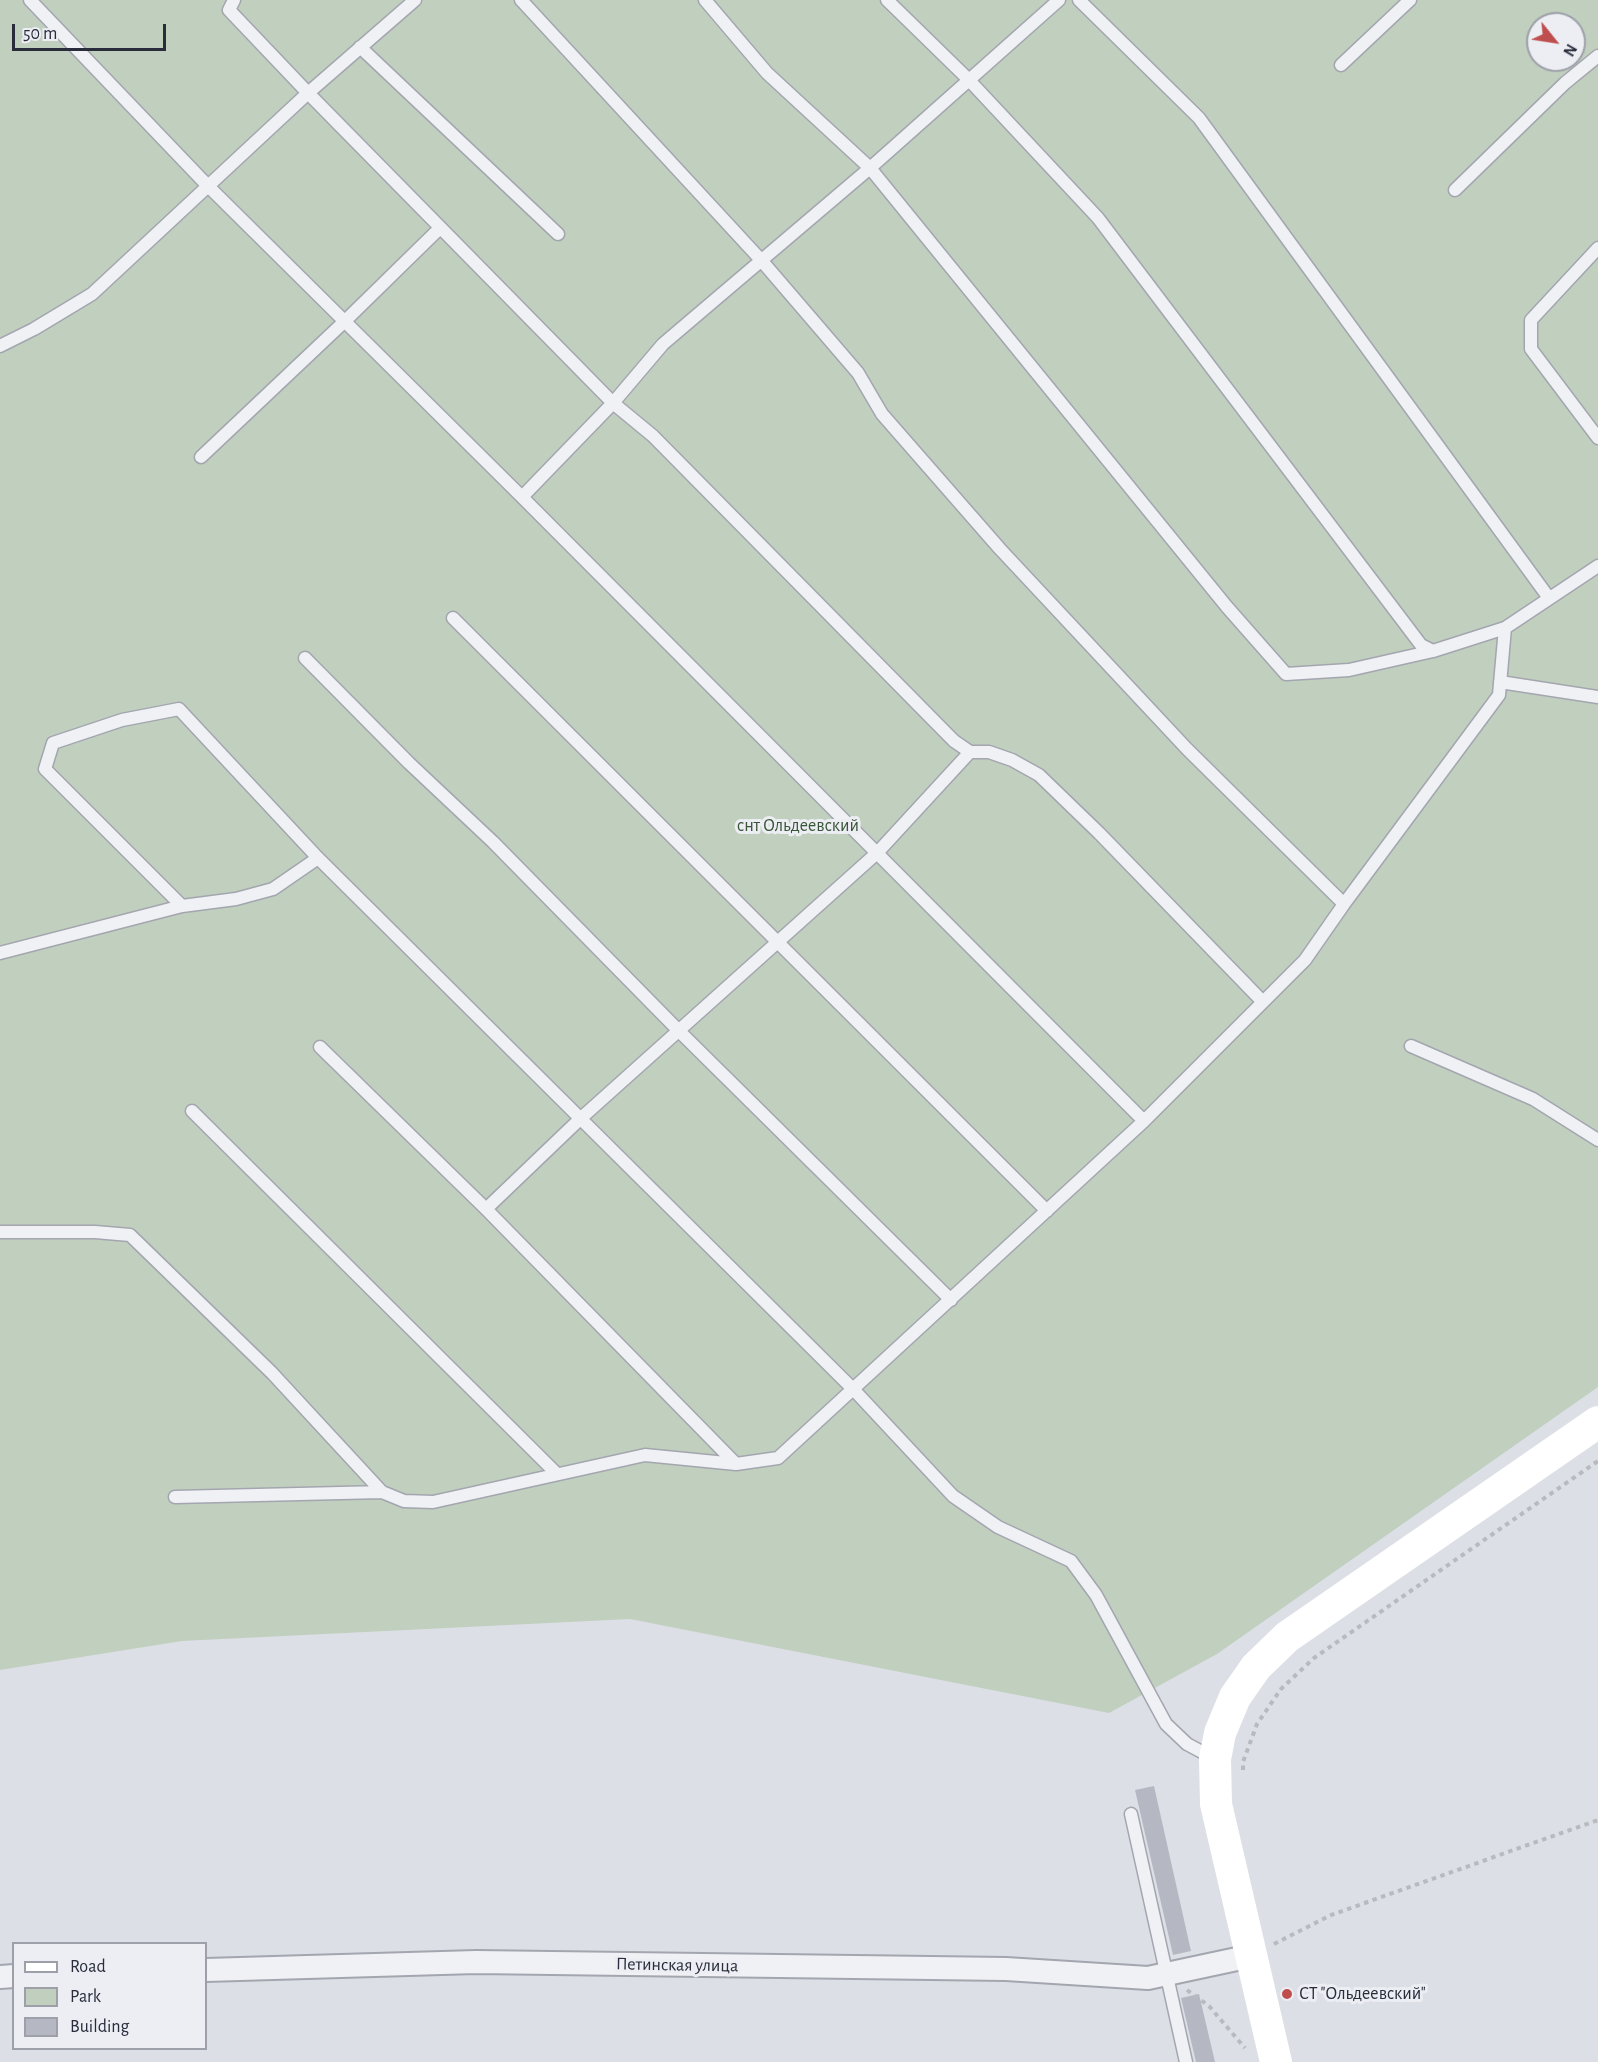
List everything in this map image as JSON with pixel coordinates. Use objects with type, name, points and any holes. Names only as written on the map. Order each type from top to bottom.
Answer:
[{"type":"street","points":[[1263,2058],[1260,1951],[1216,1804],[1215,1759],[1220,1733],[1235,1697],[1256,1666],[1287,1637],[1598,1422]]},
{"type":"street","name":"Петинская улица","points":[[207,1970],[476,1962],[1006,1969],[1157,1977],[1260,1951]]},
{"type":"lane","points":[[30,0],[207,185],[522,497],[1144,1121]]},
{"type":"lane","points":[[234,0],[229,10],[308,93],[613,403],[653,436],[945,733],[970,752],[989,752],[1012,760],[1039,775],[1099,833],[1262,1001]]},
{"type":"lane","points":[[0,346],[34,329],[92,294],[308,93],[415,0]]},
{"type":"lane","points":[[520,0],[761,260],[858,373],[882,414],[1000,549],[1187,749],[1344,904]]},
{"type":"lane","points":[[705,0],[767,73],[870,168],[1227,607],[1286,674],[1349,670],[1433,651],[1505,628],[1598,566]]},
{"type":"lane","points":[[887,0],[968,79],[1098,218],[1421,645],[1433,651]]},
{"type":"lane","points":[[522,497],[613,403],[663,344],[870,168],[1059,0]]},
{"type":"lane","points":[[1079,0],[1200,118],[1549,598]]},
{"type":"lane","points":[[1341,64],[1410,0]]},
{"type":"lane","points":[[360,47],[558,234]]},
{"type":"lane","points":[[1455,190],[1565,83],[1598,57]]},
{"type":"lane","points":[[201,457],[440,228]]},
{"type":"lane","points":[[1598,248],[1531,320],[1531,349],[1598,438]]},
{"type":"lane","points":[[453,618],[1047,1211]]},
{"type":"lane","points":[[0,1232],[95,1232],[130,1235],[272,1373],[382,1491],[404,1501],[433,1502],[645,1455],[736,1464],[778,1458],[1144,1121],[1305,960],[1499,695],[1505,628]]},
{"type":"lane","points":[[305,658],[493,842],[679,1031],[951,1300]]},
{"type":"lane","points":[[1500,682],[1598,697]]},
{"type":"lane","points":[[182,906],[45,769],[53,743],[122,720],[179,709],[318,858],[854,1390],[953,1496],[998,1527],[1071,1561],[1096,1595],[1166,1724],[1187,1744],[1215,1759]]},
{"type":"lane","points":[[486,1209],[580,1119],[877,853],[970,752]]},
{"type":"lane","points":[[0,953],[182,906],[236,899],[273,889],[318,858]]},
{"type":"lane","points":[[1411,1046],[1533,1099],[1598,1140]]},
{"type":"lane","points":[[320,1047],[486,1209],[736,1464]]},
{"type":"lane","points":[[192,1112],[557,1474]]},
{"type":"lane","points":[[175,1497],[382,1491]]},
{"type":"lane","points":[[1131,1814],[1157,1977],[1186,2062]]},
{"type":"path","points":[[1243,1773],[1244,1762],[1257,1724],[1281,1689],[1314,1658],[1598,1461]]},
{"type":"path","points":[[1260,1951],[1331,1915],[1598,1820]]},
{"type":"path","points":[[1157,1977],[1209,2006],[1263,2058]]},
{"type":"green space","name":"снт Ольдеевский","points":[[0,0],[1598,0],[1598,1387],[1217,1654],[1109,1713],[630,1619],[182,1641],[0,1670]]},
{"type":"building","points":[[1154,1786],[1191,1951],[1173,1955],[1135,1790]]},
{"type":"building","points":[[1199,1994],[1215,2062],[1196,2062],[1181,1998]]},
{"type":"place","name":"СТ \"Ольдеевский\"","points":[[1287,1994]]}]
